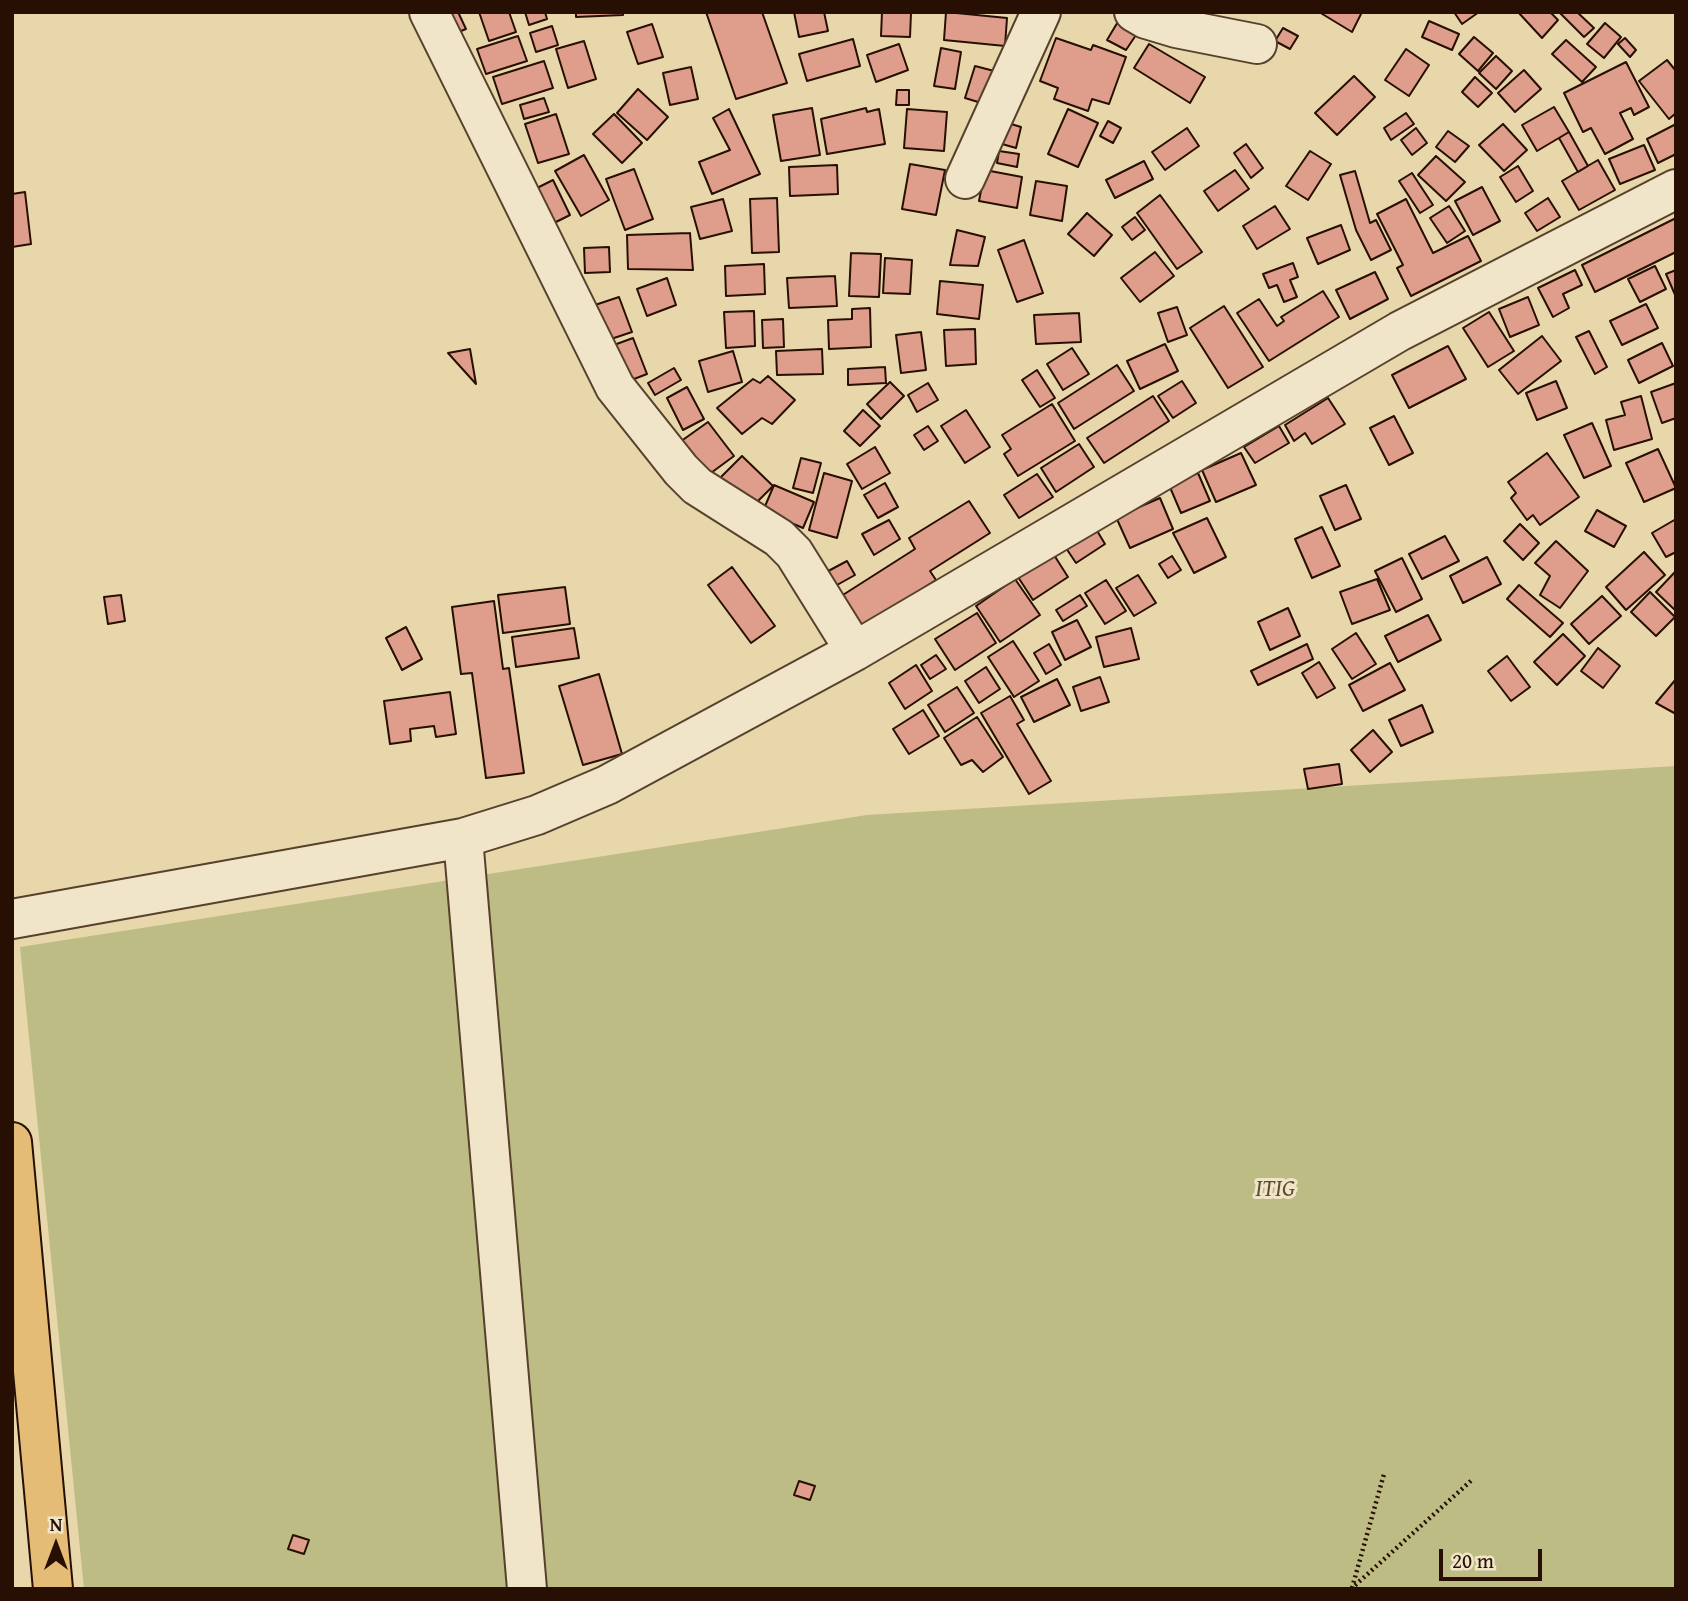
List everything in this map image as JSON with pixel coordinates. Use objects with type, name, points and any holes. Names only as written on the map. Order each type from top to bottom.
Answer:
[{"type":"highway","points":[[12,1142],[53,1589]]},
{"type":"street","points":[[429,12],[615,387],[681,470],[697,486],[779,538],[794,553],[855,651]]},
{"type":"street","points":[[965,179],[1041,12]]},
{"type":"street","points":[[1134,12],[1146,19],[1176,27],[1257,44]]},
{"type":"street","points":[[12,919],[463,838],[537,815],[607,785],[855,651],[1400,331],[1676,189]]},
{"type":"street","points":[[463,838],[527,1589]]},
{"type":"path","points":[[1351,1589],[1384,1474]]},
{"type":"path","points":[[1351,1589],[1473,1479]]},
{"type":"green space","name":"ITIG","points":[[1676,766],[1676,1589],[84,1589],[20,947],[867,815]]},
{"type":"building","points":[[441,12],[458,12],[466,29],[451,35]]},
{"type":"building","points":[[479,12],[509,12],[516,32],[489,41]]},
{"type":"building","points":[[525,12],[545,12],[547,19],[529,25]]},
{"type":"building","points":[[576,12],[623,12],[623,15],[576,17]]},
{"type":"building","points":[[706,12],[762,12],[787,83],[736,99]]},
{"type":"building","points":[[794,12],[824,12],[828,31],[799,37]]},
{"type":"building","points":[[882,12],[917,12],[911,13],[910,37],[881,36]]},
{"type":"building","points":[[946,12],[1007,18],[1005,46],[944,40]]},
{"type":"building","points":[[1319,12],[1362,12],[1352,32]]},
{"type":"building","points":[[1454,12],[1479,12],[1462,24]]},
{"type":"building","points":[[1518,12],[1550,12],[1558,20],[1542,38]]},
{"type":"building","points":[[1559,12],[1577,12],[1594,28],[1584,37]]},
{"type":"building","points":[[1119,20],[1138,32],[1126,50],[1107,40]]},
{"type":"building","points":[[1429,21],[1459,34],[1452,50],[1422,37]]},
{"type":"building","points":[[1605,23],[1621,37],[1604,58],[1587,44]]},
{"type":"building","points":[[652,24],[663,57],[638,64],[627,32]]},
{"type":"building","points":[[552,26],[558,45],[536,52],[530,33]]},
{"type":"building","points":[[1283,28],[1298,36],[1290,49],[1275,41]]},
{"type":"building","points":[[518,36],[527,61],[486,74],[477,49]]},
{"type":"building","points":[[1474,37],[1493,53],[1478,71],[1459,54]]},
{"type":"building","points":[[1056,38],[1091,50],[1093,45],[1126,57],[1109,104],[1092,99],[1088,111],[1054,99],[1058,88],[1040,81]]},
{"type":"building","points":[[1625,38],[1636,50],[1630,57],[1618,44]]},
{"type":"building","points":[[853,39],[860,66],[807,81],[799,54]]},
{"type":"building","points":[[1566,40],[1596,67],[1582,82],[1552,54]]},
{"type":"building","points":[[584,41],[596,79],[568,88],[556,49]]},
{"type":"building","points":[[899,44],[908,70],[876,82],[867,55]]},
{"type":"building","points":[[1149,44],[1205,77],[1190,103],[1134,68]]},
{"type":"building","points":[[941,48],[961,52],[955,89],[934,86]]},
{"type":"building","points":[[1406,49],[1429,65],[1409,96],[1385,80]]},
{"type":"building","points":[[1496,56],[1512,71],[1496,89],[1479,73]]},
{"type":"building","points":[[1667,60],[1676,71],[1676,113],[1669,119],[1639,81]]},
{"type":"building","points":[[544,61],[553,88],[502,104],[493,77]]},
{"type":"building","points":[[1626,62],[1649,107],[1634,115],[1631,108],[1620,113],[1633,139],[1605,154],[1591,128],[1583,132],[1564,93]]},
{"type":"building","points":[[975,66],[998,72],[988,105],[965,98]]},
{"type":"building","points":[[691,67],[698,99],[670,105],[663,73]]},
{"type":"building","points":[[1524,70],[1541,89],[1515,112],[1498,93]]},
{"type":"building","points":[[1354,76],[1375,97],[1337,135],[1315,113]]},
{"type":"building","points":[[1475,77],[1492,93],[1478,107],[1462,92]]},
{"type":"building","points":[[638,89],[668,117],[647,140],[617,113]]},
{"type":"building","points":[[897,90],[909,90],[909,105],[896,105]]},
{"type":"building","points":[[544,98],[549,112],[524,119],[520,105]]},
{"type":"building","points":[[1554,107],[1569,132],[1537,151],[1522,125]]},
{"type":"building","points":[[812,108],[820,155],[781,161],[773,115]]},
{"type":"building","points":[[866,108],[867,112],[879,109],[885,144],[827,154],[821,119]]},
{"type":"building","points":[[729,109],[760,174],[712,194],[699,162],[730,150],[713,118]]},
{"type":"building","points":[[907,109],[947,112],[944,151],[904,148]]},
{"type":"building","points":[[1068,109],[1098,123],[1078,167],[1048,154]]},
{"type":"building","points":[[1406,113],[1414,124],[1391,140],[1384,128]]},
{"type":"building","points":[[556,114],[569,154],[538,163],[525,124]]},
{"type":"building","points":[[614,114],[642,143],[622,163],[593,134]]},
{"type":"building","points":[[1108,121],[1121,128],[1113,143],[1100,136]]},
{"type":"building","points":[[1008,123],[1021,127],[1016,148],[1002,144]]},
{"type":"building","points":[[1503,124],[1527,150],[1504,171],[1479,145]]},
{"type":"building","points":[[1676,124],[1676,154],[1658,163],[1647,139]]},
{"type":"building","points":[[1187,128],[1199,146],[1165,170],[1152,152]]},
{"type":"building","points":[[1416,128],[1427,143],[1412,155],[1401,140]]},
{"type":"building","points":[[1448,131],[1469,146],[1455,162],[1436,147]]},
{"type":"building","points":[[1569,132],[1588,166],[1578,172],[1559,138]]},
{"type":"building","points":[[1246,144],[1263,168],[1251,178],[1234,153]]},
{"type":"building","points":[[1644,145],[1655,170],[1620,184],[1609,159]]},
{"type":"building","points":[[999,151],[1019,154],[1017,167],[997,163]]},
{"type":"building","points":[[1310,151],[1331,164],[1308,200],[1286,186]]},
{"type":"building","points":[[584,155],[609,200],[581,216],[555,171]]},
{"type":"building","points":[[1436,156],[1465,182],[1446,201],[1418,175]]},
{"type":"building","points":[[1598,160],[1615,190],[1579,210],[1562,181]]},
{"type":"building","points":[[1144,161],[1153,179],[1115,198],[1106,180]]},
{"type":"building","points":[[910,164],[945,170],[936,215],[902,209]]},
{"type":"building","points":[[837,165],[838,194],[790,196],[789,167]]},
{"type":"building","points":[[1518,166],[1533,191],[1516,202],[1500,177]]},
{"type":"building","points":[[634,169],[653,219],[625,230],[606,179]]},
{"type":"building","points":[[985,170],[1022,177],[1017,208],[979,201]]},
{"type":"building","points":[[1235,170],[1249,189],[1218,211],[1204,191]]},
{"type":"building","points":[[1355,171],[1370,223],[1376,220],[1391,250],[1371,260],[1356,230],[1340,175]]},
{"type":"building","points":[[1412,173],[1433,205],[1420,213],[1399,181]]},
{"type":"building","points":[[553,180],[570,215],[550,225],[533,190]]},
{"type":"building","points":[[1036,181],[1067,186],[1062,221],[1030,215]]},
{"type":"building","points":[[1482,187],[1500,221],[1473,235],[1455,201]]},
{"type":"building","points":[[25,192],[31,244],[12,247],[12,194]]},
{"type":"building","points":[[1160,195],[1202,252],[1177,269],[1137,213]]},
{"type":"building","points":[[777,198],[779,252],[752,253],[750,199]]},
{"type":"building","points":[[1548,198],[1560,217],[1537,231],[1525,213]]},
{"type":"building","points":[[723,199],[732,231],[700,239],[691,207]]},
{"type":"building","points":[[1406,199],[1433,253],[1468,236],[1481,261],[1411,296],[1397,268],[1403,265],[1377,214]]},
{"type":"building","points":[[1275,206],[1290,229],[1257,249],[1243,226]]},
{"type":"building","points":[[1449,206],[1465,231],[1447,243],[1430,218]]},
{"type":"building","points":[[1087,213],[1112,235],[1094,256],[1068,234]]},
{"type":"building","points":[[1135,217],[1145,230],[1132,240],[1122,227]]},
{"type":"building","points":[[1676,218],[1676,252],[1595,292],[1582,265]]},
{"type":"building","points":[[1341,225],[1350,250],[1318,264],[1307,238]]},
{"type":"building","points":[[957,230],[985,237],[978,266],[950,265]]},
{"type":"building","points":[[690,233],[693,270],[628,269],[627,235]]},
{"type":"building","points":[[1024,240],[1043,293],[1017,302],[998,250]]},
{"type":"building","points":[[609,247],[610,272],[585,273],[584,248]]},
{"type":"building","points":[[1155,252],[1174,276],[1140,302],[1121,278]]},
{"type":"building","points":[[851,253],[881,254],[879,297],[849,296]]},
{"type":"building","points":[[885,258],[912,260],[910,294],[883,293]]},
{"type":"building","points":[[1293,263],[1298,277],[1290,280],[1297,297],[1284,302],[1277,285],[1269,288],[1263,274]]},
{"type":"building","points":[[764,264],[765,294],[726,296],[725,266]]},
{"type":"building","points":[[1655,266],[1666,289],[1640,302],[1628,279]]},
{"type":"building","points":[[1575,270],[1582,285],[1563,294],[1569,308],[1553,317],[1538,288]]},
{"type":"building","points":[[1676,270],[1676,297],[1666,274]]},
{"type":"building","points":[[1375,272],[1388,299],[1350,319],[1336,290]]},
{"type":"building","points":[[835,276],[837,306],[789,308],[787,278]]},
{"type":"building","points":[[667,278],[676,305],[647,316],[637,289]]},
{"type":"building","points":[[940,281],[983,285],[979,319],[937,314]]},
{"type":"building","points":[[1323,291],[1339,317],[1269,361],[1237,313],[1259,299],[1277,326],[1284,321],[1281,317]]},
{"type":"building","points":[[619,297],[632,332],[605,341],[592,306]]},
{"type":"building","points":[[1528,297],[1539,325],[1510,337],[1499,309]]},
{"type":"building","points":[[1646,304],[1658,328],[1622,345],[1610,321]]},
{"type":"building","points":[[1224,306],[1263,367],[1228,388],[1190,328]]},
{"type":"building","points":[[1177,307],[1187,335],[1168,342],[1158,313]]},
{"type":"building","points":[[870,308],[871,347],[829,349],[828,320],[852,319],[852,309]]},
{"type":"building","points":[[754,311],[755,346],[726,348],[724,312]]},
{"type":"building","points":[[1489,312],[1514,351],[1488,367],[1463,328]]},
{"type":"building","points":[[1079,313],[1081,342],[1036,344],[1034,315]]},
{"type":"building","points":[[783,319],[784,347],[763,348],[762,320]]},
{"type":"building","points":[[975,329],[976,364],[946,366],[944,330]]},
{"type":"building","points":[[1589,331],[1607,367],[1595,374],[1576,337]]},
{"type":"building","points":[[921,332],[926,370],[901,373],[896,335]]},
{"type":"building","points":[[1542,336],[1561,361],[1518,394],[1499,370]]},
{"type":"building","points":[[633,338],[647,374],[616,386],[603,349]]},
{"type":"building","points":[[1662,343],[1673,366],[1639,383],[1628,360]]},
{"type":"building","points":[[1165,344],[1178,371],[1140,389],[1127,361]]},
{"type":"building","points":[[1448,346],[1466,379],[1409,408],[1392,375]]},
{"type":"building","points":[[1072,348],[1089,374],[1063,390],[1047,364]]},
{"type":"building","points":[[470,349],[476,384],[448,353]]},
{"type":"building","points":[[822,349],[823,374],[777,375],[776,351]]},
{"type":"building","points":[[733,351],[742,382],[708,392],[699,361]]},
{"type":"building","points":[[1117,365],[1134,391],[1074,429],[1058,403]]},
{"type":"building","points":[[885,367],[886,383],[848,385],[848,369]]},
{"type":"building","points":[[674,368],[681,380],[655,395],[648,383]]},
{"type":"building","points":[[1037,370],[1055,398],[1040,407],[1022,380]]},
{"type":"building","points":[[768,376],[795,400],[772,424],[762,418],[742,434],[717,408],[753,379],[760,383]]},
{"type":"building","points":[[1182,381],[1196,403],[1173,418],[1158,396]]},
{"type":"building","points":[[1556,381],[1567,408],[1537,420],[1526,393]]},
{"type":"building","points":[[890,382],[904,396],[881,419],[867,404]]},
{"type":"building","points":[[928,383],[938,400],[917,412],[908,395]]},
{"type":"building","points":[[1676,383],[1676,418],[1662,423],[1651,392]]},
{"type":"building","points":[[687,387],[704,419],[683,430],[667,398]]},
{"type":"building","points":[[1153,396],[1169,421],[1104,463],[1087,438]]},
{"type":"building","points":[[1641,396],[1652,439],[1614,450],[1606,420],[1625,415],[1621,402]]},
{"type":"building","points":[[1328,398],[1345,424],[1312,444],[1305,433],[1294,441],[1285,425]]},
{"type":"building","points":[[1052,404],[1075,441],[1018,476],[1004,454],[1011,449],[1002,435]]},
{"type":"building","points":[[863,410],[880,426],[860,446],[844,431]]},
{"type":"building","points":[[966,410],[990,447],[965,463],[941,426]]},
{"type":"building","points":[[1394,416],[1413,453],[1389,465],[1370,428]]},
{"type":"building","points":[[708,422],[734,456],[696,484],[670,449]]},
{"type":"building","points":[[1592,423],[1611,466],[1584,478],[1564,435]]},
{"type":"building","points":[[928,426],[938,441],[924,450],[914,435]]},
{"type":"building","points":[[1279,426],[1289,443],[1255,463],[1244,447]]},
{"type":"building","points":[[1079,444],[1094,467],[1056,492],[1041,468]]},
{"type":"building","points":[[875,447],[890,473],[862,489],[847,464]]},
{"type":"building","points":[[1658,449],[1676,488],[1644,502],[1626,463]]},
{"type":"building","points":[[1241,453],[1256,485],[1216,502],[1202,470]]},
{"type":"building","points":[[1547,453],[1579,497],[1540,525],[1533,515],[1527,520],[1511,498],[1516,493],[1508,482]]},
{"type":"building","points":[[742,456],[773,486],[750,509],[719,479]]},
{"type":"building","points":[[801,458],[821,463],[813,493],[793,488]]},
{"type":"building","points":[[824,473],[852,481],[837,538],[809,530]]},
{"type":"building","points":[[1198,473],[1210,501],[1181,513],[1169,485]]},
{"type":"building","points":[[1037,474],[1053,497],[1019,518],[1004,495]]},
{"type":"building","points":[[885,483],[898,507],[878,518],[864,495]]},
{"type":"building","points":[[774,485],[814,502],[803,528],[763,511]]},
{"type":"building","points":[[1346,485],[1361,519],[1335,530],[1320,496]]},
{"type":"building","points":[[1160,498],[1173,529],[1130,548],[1116,517]]},
{"type":"building","points":[[969,501],[990,533],[930,571],[936,580],[856,631],[835,600],[915,549],[909,538]]},
{"type":"building","points":[[1597,510],[1626,526],[1614,547],[1585,531]]},
{"type":"building","points":[[1207,518],[1226,557],[1194,573],[1173,533]]},
{"type":"building","points":[[1676,519],[1676,552],[1666,557],[1652,533]]},
{"type":"building","points":[[889,520],[900,539],[874,555],[862,534]]},
{"type":"building","points":[[1520,524],[1539,543],[1523,560],[1504,541]]},
{"type":"building","points":[[1322,527],[1340,566],[1312,578],[1295,539]]},
{"type":"building","points":[[1096,529],[1105,544],[1076,563],[1066,548]]},
{"type":"building","points":[[1445,536],[1459,561],[1422,579],[1409,554]]},
{"type":"building","points":[[1556,541],[1588,571],[1560,608],[1540,595],[1550,576],[1535,563]]},
{"type":"building","points":[[1644,552],[1665,575],[1626,610],[1606,587]]},
{"type":"building","points":[[1054,555],[1068,577],[1033,600],[1018,577]]},
{"type":"building","points":[[1172,556],[1181,570],[1168,578],[1159,564]]},
{"type":"building","points":[[1487,557],[1501,584],[1463,603],[1450,576]]},
{"type":"building","points":[[1402,558],[1422,599],[1396,612],[1375,571]]},
{"type":"building","points":[[847,561],[855,575],[828,590],[819,576]]},
{"type":"building","points":[[732,567],[775,626],[751,643],[708,585]]},
{"type":"building","points":[[1676,572],[1676,611],[1656,592]]},
{"type":"building","points":[[1138,575],[1156,603],[1134,616],[1116,588]]},
{"type":"building","points":[[1015,579],[1040,615],[1000,642],[976,606]]},
{"type":"building","points":[[1377,579],[1390,610],[1352,624],[1340,592]]},
{"type":"building","points":[[1106,580],[1126,611],[1105,624],[1085,593]]},
{"type":"building","points":[[1519,585],[1563,623],[1550,637],[1507,599]]},
{"type":"building","points":[[565,587],[570,624],[503,633],[498,595]]},
{"type":"building","points":[[1650,592],[1675,617],[1656,636],[1631,612]]},
{"type":"building","points":[[121,595],[125,621],[108,624],[104,597]]},
{"type":"building","points":[[1080,595],[1087,606],[1063,621],[1056,610]]},
{"type":"building","points":[[1602,596],[1621,616],[1589,644],[1571,624]]},
{"type":"building","points":[[494,601],[503,669],[509,668],[524,773],[486,778],[472,673],[461,674],[452,607]]},
{"type":"building","points":[[1288,608],[1300,636],[1270,650],[1258,622]]},
{"type":"building","points":[[977,613],[996,643],[955,670],[935,639]]},
{"type":"building","points":[[1428,615],[1441,640],[1398,662],[1385,636]]},
{"type":"building","points":[[1077,620],[1091,647],[1065,660],[1052,632]]},
{"type":"building","points":[[406,627],[422,659],[402,670],[386,638]]},
{"type":"building","points":[[574,628],[579,658],[516,667],[512,637]]},
{"type":"building","points":[[1131,628],[1139,659],[1104,667],[1096,637]]},
{"type":"building","points":[[1356,633],[1376,664],[1352,679],[1332,649]]},
{"type":"building","points":[[1563,634],[1585,656],[1557,685],[1534,662]]},
{"type":"building","points":[[1013,641],[1039,681],[1014,697],[988,657]]},
{"type":"building","points":[[1049,644],[1061,665],[1046,674],[1034,653]]},
{"type":"building","points":[[1307,644],[1313,659],[1258,685],[1251,671]]},
{"type":"building","points":[[1598,648],[1620,666],[1603,688],[1581,671]]},
{"type":"building","points":[[936,655],[946,669],[930,679],[921,665]]},
{"type":"building","points":[[1507,656],[1530,687],[1511,701],[1488,671]]},
{"type":"building","points":[[1319,662],[1335,688],[1317,698],[1302,673]]},
{"type":"building","points":[[1390,663],[1405,690],[1363,711],[1349,685]]},
{"type":"building","points":[[916,665],[932,691],[905,709],[889,683]]},
{"type":"building","points":[[986,667],[1000,689],[979,703],[965,681]]},
{"type":"building","points":[[599,674],[622,754],[583,765],[559,686]]},
{"type":"building","points":[[1100,677],[1109,702],[1081,711],[1073,687]]},
{"type":"building","points":[[1057,679],[1070,705],[1034,722],[1021,697]]},
{"type":"building","points":[[1676,679],[1676,714],[1656,703]]},
{"type":"building","points":[[957,687],[974,713],[945,732],[928,705]]},
{"type":"building","points":[[450,692],[456,734],[436,737],[434,726],[410,729],[411,741],[390,744],[384,701]]},
{"type":"building","points":[[1010,696],[1024,720],[1017,724],[1051,781],[1029,794],[981,713]]},
{"type":"building","points":[[1422,705],[1433,732],[1401,746],[1389,720]]},
{"type":"building","points":[[923,710],[939,736],[909,754],[893,729]]},
{"type":"building","points":[[977,717],[1003,757],[983,772],[972,760],[961,765],[944,738]]},
{"type":"building","points":[[1373,730],[1392,752],[1370,772],[1351,750]]},
{"type":"building","points":[[1339,764],[1342,784],[1308,789],[1304,769]]},
{"type":"building","points":[[799,1481],[815,1486],[810,1500],[794,1495]]},
{"type":"building","points":[[293,1535],[309,1540],[304,1554],[288,1549]]}]
